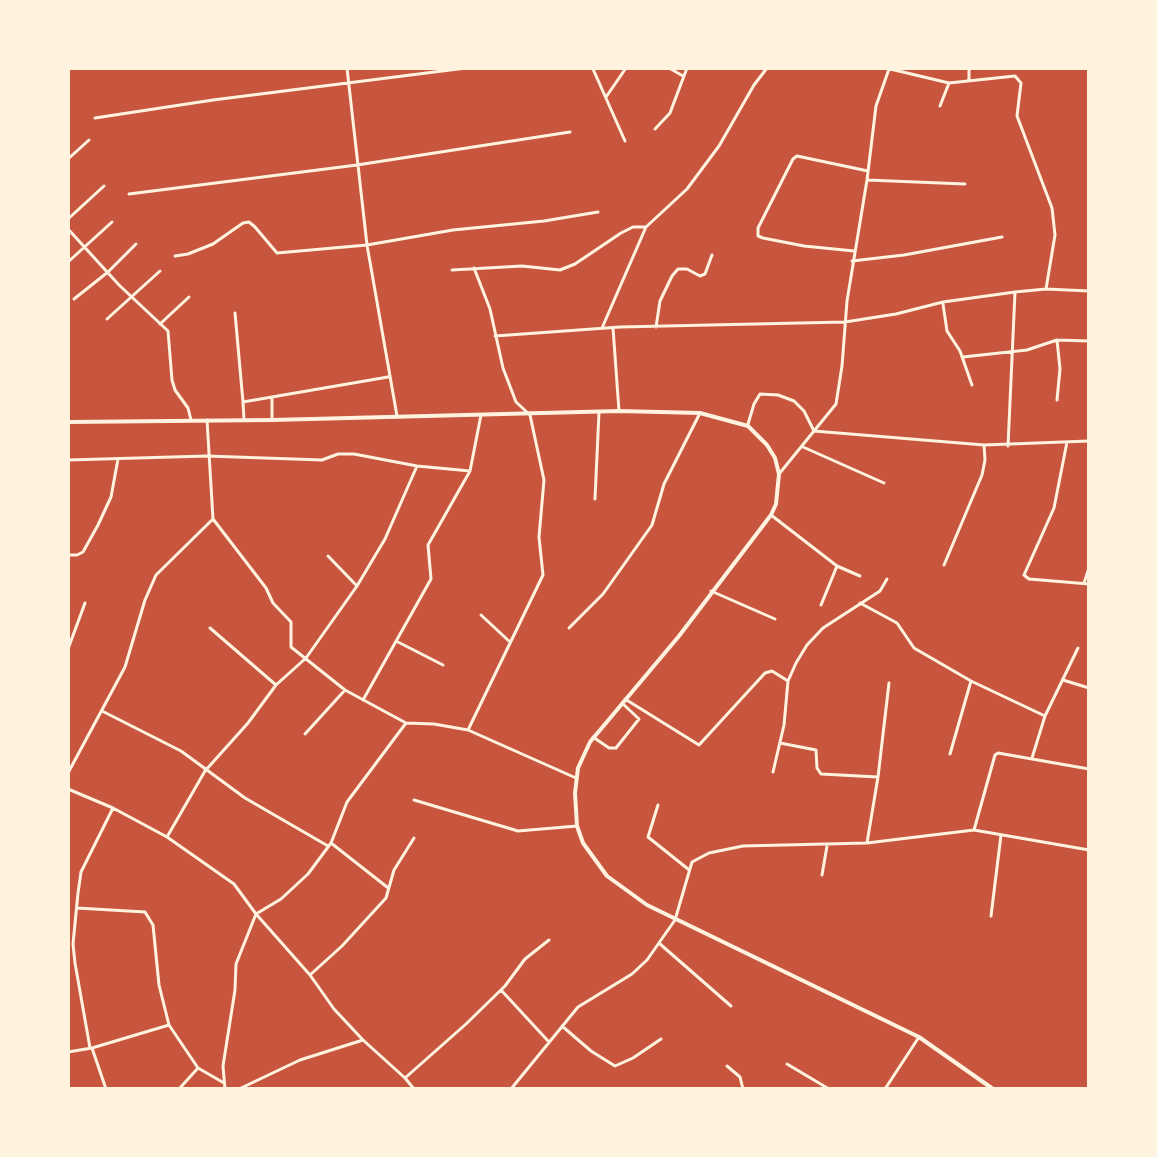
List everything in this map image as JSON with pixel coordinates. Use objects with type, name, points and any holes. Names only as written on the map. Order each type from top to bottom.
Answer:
[{"type":"main road","points":[[68,422],[619,411],[700,413],[748,426],[775,458],[779,474],[776,504],[771,515],[679,636],[593,737],[576,778],[577,826],[583,843],[607,876],[647,905],[919,1037],[993,1089]]},
{"type":"street","points":[[347,68],[367,245],[397,417]]},
{"type":"street","points":[[95,118],[466,68]]},
{"type":"street","points":[[606,97],[626,68]]},
{"type":"street","points":[[669,68],[683,76]]},
{"type":"street","points":[[655,129],[670,113],[687,68]]},
{"type":"street","points":[[602,328],[646,227],[687,189],[719,146],[767,68]]},
{"type":"street","points":[[779,474],[836,404],[852,261],[867,180],[876,106],[888,68],[949,83],[1015,76],[1021,83],[1017,116],[1052,208],[1054,221],[1055,235],[1046,289]]},
{"type":"street","points":[[969,68],[969,81]]},
{"type":"street","points":[[593,69],[625,141]]},
{"type":"street","points":[[940,106],[949,83]]},
{"type":"street","points":[[129,194],[357,165],[570,132]]},
{"type":"street","points":[[68,159],[89,140]]},
{"type":"street","points":[[854,251],[763,238],[758,236],[758,228],[797,156],[868,171]]},
{"type":"street","points":[[867,180],[965,184]]},
{"type":"street","points":[[68,219],[104,186]]},
{"type":"street","points":[[175,256],[204,248],[249,222],[277,253],[367,245],[598,212]]},
{"type":"street","points":[[68,262],[112,222]]},
{"type":"street","points":[[452,270],[522,266],[560,270],[575,264],[633,227],[646,227]]},
{"type":"street","points":[[68,229],[131,297],[168,331],[172,380],[188,408],[191,420]]},
{"type":"street","points":[[852,261],[1002,237]]},
{"type":"street","points":[[74,299],[136,244]]},
{"type":"street","points":[[656,327],[660,301],[672,276],[678,269],[687,269],[700,276],[705,274],[712,255]]},
{"type":"street","points":[[468,730],[543,575],[539,537],[544,480],[530,415],[516,402],[503,368],[490,309],[474,268]]},
{"type":"street","points":[[107,319],[160,271]]},
{"type":"street","points":[[495,336],[602,328],[845,322],[943,302],[1015,292],[1046,289],[1089,291]]},
{"type":"street","points":[[1008,446],[1015,292]]},
{"type":"street","points":[[160,324],[189,297]]},
{"type":"street","points":[[943,302],[947,331],[963,357],[972,385]]},
{"type":"street","points":[[235,313],[244,420]]},
{"type":"street","points":[[613,328],[619,411]]},
{"type":"street","points":[[963,357],[1010,352],[1057,340],[1089,341]]},
{"type":"street","points":[[1057,340],[1060,369],[1057,400]]},
{"type":"street","points":[[243,402],[389,376]]},
{"type":"street","points":[[748,426],[760,394],[778,395],[794,401],[804,411],[814,431]]},
{"type":"street","points":[[272,397],[272,420]]},
{"type":"street","points":[[595,499],[599,412]]},
{"type":"street","points":[[569,628],[603,594],[652,525],[664,484],[700,413]]},
{"type":"street","points":[[363,701],[431,579],[428,545],[470,471],[481,415]]},
{"type":"street","points":[[207,420],[213,519],[266,588],[273,603],[291,622],[291,647],[345,690],[406,723],[468,730],[576,778]]},
{"type":"street","points":[[814,431],[1008,446],[1089,441]]},
{"type":"street","points":[[1067,442],[1054,508],[1024,575],[1029,579],[1086,583],[1089,568]]},
{"type":"street","points":[[944,565],[982,475],[984,445]]},
{"type":"street","points":[[803,447],[884,483]]},
{"type":"street","points":[[68,460],[207,456],[322,460],[338,454],[354,454],[417,466],[470,471]]},
{"type":"street","points":[[68,555],[83,552],[98,525],[111,497],[118,459]]},
{"type":"street","points":[[167,837],[205,771],[248,723],[276,685],[306,658],[357,586],[385,539],[417,466]]},
{"type":"street","points":[[771,515],[837,566],[860,576]]},
{"type":"street","points":[[68,773],[125,667],[145,600],[156,575],[213,519]]},
{"type":"street","points":[[328,556],[357,586]]},
{"type":"street","points":[[821,605],[837,566]]},
{"type":"street","points":[[773,772],[787,703],[788,681],[807,645],[823,628],[880,591],[887,579]]},
{"type":"street","points":[[711,591],[775,619]]},
{"type":"street","points":[[69,647],[85,603]]},
{"type":"street","points":[[860,603],[897,623],[914,648],[971,681],[1045,716]]},
{"type":"street","points":[[481,615],[510,642]]},
{"type":"street","points":[[210,628],[276,685]]},
{"type":"street","points":[[396,641],[443,665]]},
{"type":"street","points":[[1032,758],[1045,716],[1078,648]]},
{"type":"street","points":[[624,701],[699,745],[765,673],[772,671],[788,681]]},
{"type":"street","points":[[1063,680],[1089,688]]},
{"type":"street","points":[[950,754],[971,681]]},
{"type":"street","points":[[867,843],[889,683]]},
{"type":"street","points":[[305,734],[345,690]]},
{"type":"street","points":[[593,737],[609,748],[616,748],[639,719],[624,701]]},
{"type":"street","points":[[102,711],[181,751],[245,798],[330,845],[387,887]]},
{"type":"street","points":[[225,1089],[223,1066],[236,964],[256,914],[281,899],[308,874],[330,845],[347,802],[406,723]]},
{"type":"street","points":[[779,743],[816,750],[817,768],[821,774],[878,777]]},
{"type":"street","points":[[974,830],[998,753],[1089,769]]},
{"type":"street","points":[[68,789],[113,808],[167,837],[234,884],[310,975],[334,1009],[414,1089]]},
{"type":"street","points":[[414,800],[518,831],[577,826]]},
{"type":"street","points":[[658,805],[648,837],[688,869]]},
{"type":"street","points":[[106,1089],[91,1048],[73,944],[81,872],[113,808]]},
{"type":"street","points":[[511,1089],[578,1007],[632,974],[660,944],[675,920],[688,869],[692,862],[709,853],[743,846],[827,846],[974,830],[1089,850]]},
{"type":"street","points":[[991,916],[1001,835]]},
{"type":"street","points":[[310,975],[386,898],[394,870],[414,838]]},
{"type":"street","points":[[822,875],[827,846]]},
{"type":"street","points":[[77,908],[145,912],[153,925],[159,985],[169,1025],[198,1068],[224,1083]]},
{"type":"street","points":[[405,1078],[466,1024],[501,990],[525,959],[549,940]]},
{"type":"street","points":[[660,944],[731,1006]]},
{"type":"street","points":[[501,990],[549,1042]]},
{"type":"street","points":[[68,1052],[169,1025]]},
{"type":"street","points":[[562,1026],[591,1051],[615,1066],[661,1039]]},
{"type":"street","points":[[885,1089],[919,1037]]},
{"type":"street","points":[[239,1089],[300,1060],[363,1040]]},
{"type":"street","points":[[787,1064],[829,1089]]},
{"type":"street","points":[[727,1066],[740,1077],[743,1089]]},
{"type":"street","points":[[179,1089],[198,1068]]}]
